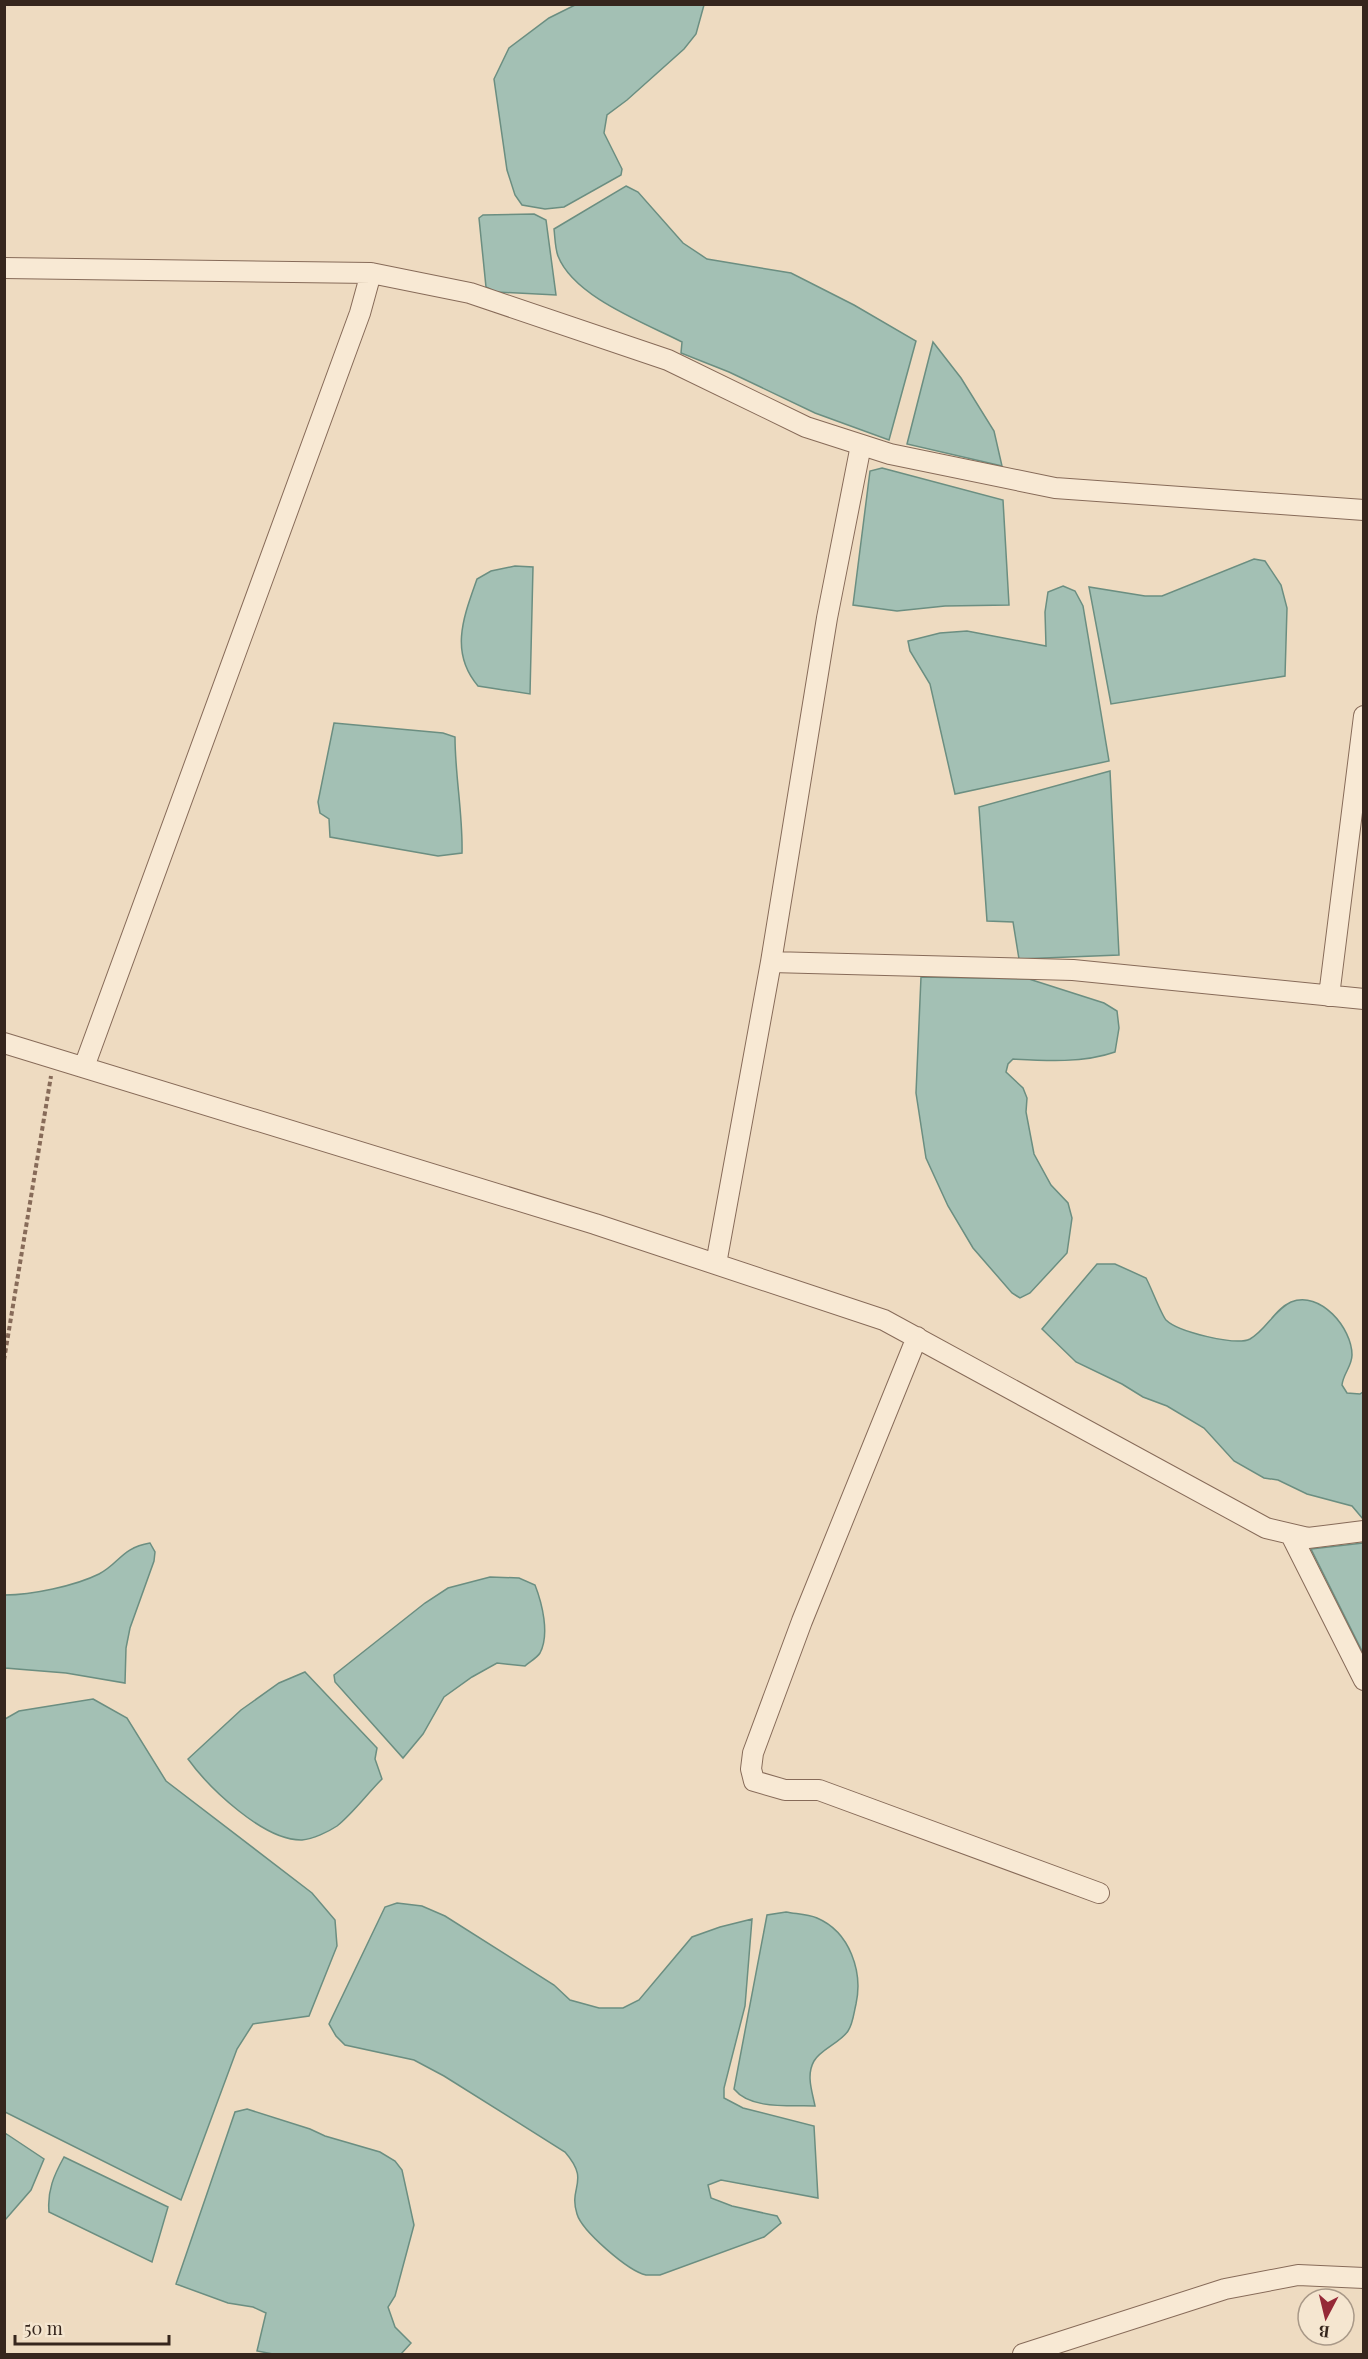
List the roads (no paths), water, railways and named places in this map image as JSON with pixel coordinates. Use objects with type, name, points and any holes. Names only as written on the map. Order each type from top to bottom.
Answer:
[{"type":"street","points":[[4,268],[371,273],[470,293],[668,360],[806,428],[890,454],[1054,488],[1364,510]]},
{"type":"street","points":[[84,1067],[356,324],[371,273]]},
{"type":"street","points":[[716,1264],[771,962],[827,618],[861,445]]},
{"type":"street","points":[[1329,996],[1364,716]]},
{"type":"street","points":[[771,962],[1073,970],[1364,999]]},
{"type":"street","points":[[4,1043],[595,1224],[884,1320],[1266,1528],[1308,1538],[1364,1531]]},
{"type":"street","points":[[917,1337],[802,1620],[753,1753],[754,1781],[785,1790],[819,1790],[1099,1893]]},
{"type":"street","points":[[1292,1535],[1364,1680]]},
{"type":"street","points":[[1023,2355],[1225,2289],[1298,2275],[1364,2278]]}]
